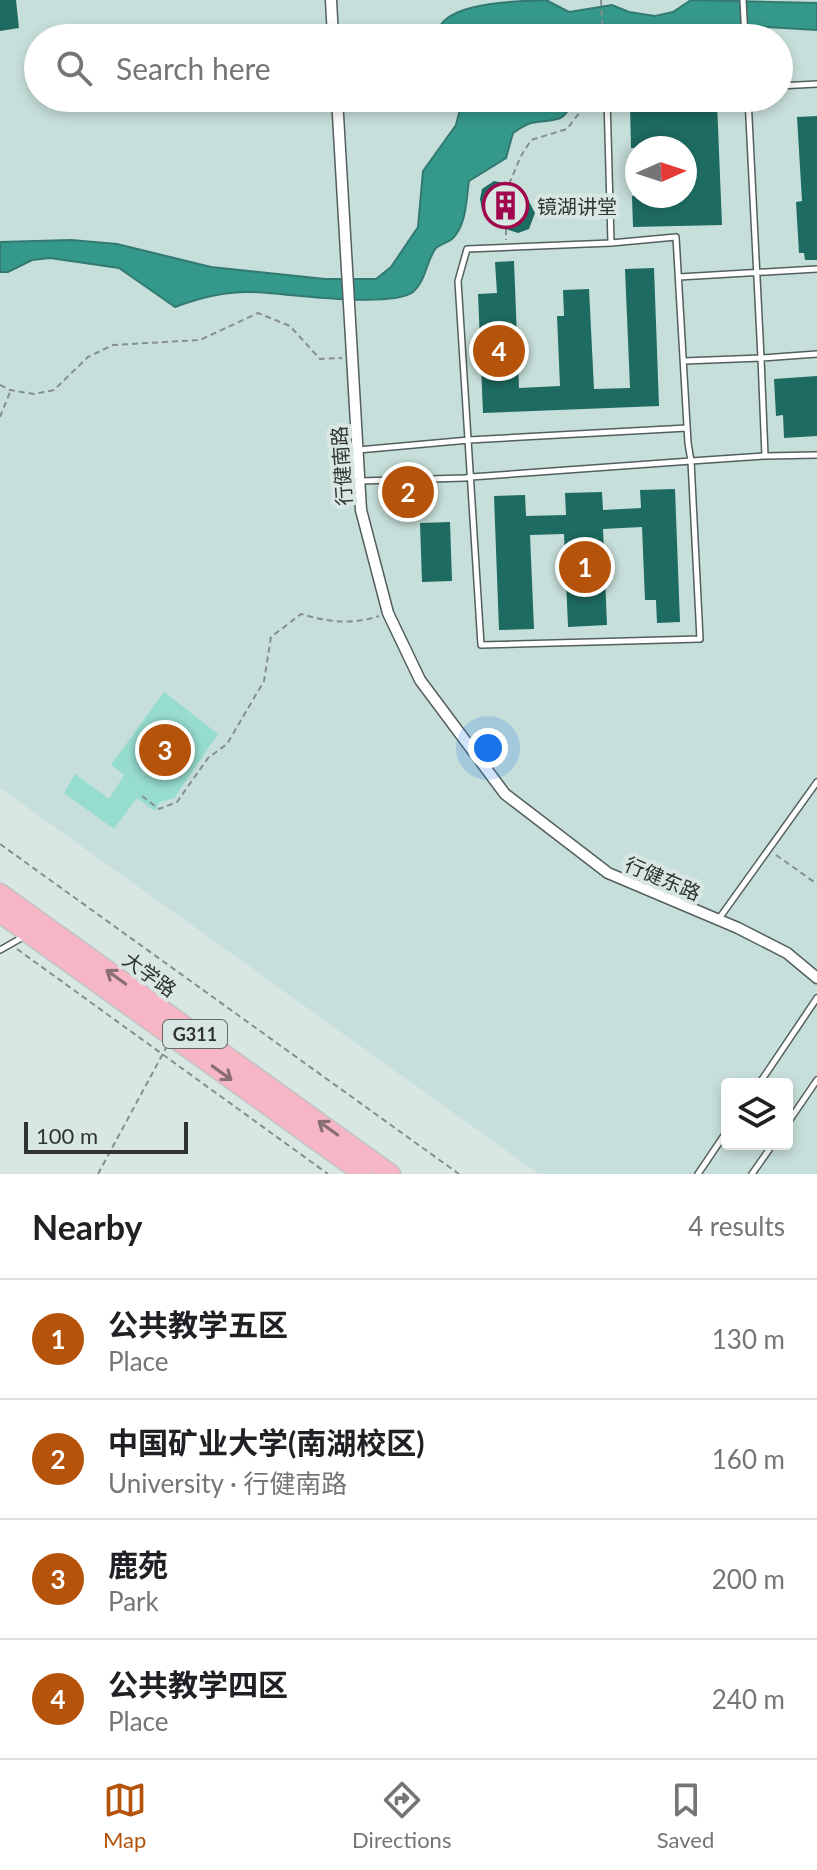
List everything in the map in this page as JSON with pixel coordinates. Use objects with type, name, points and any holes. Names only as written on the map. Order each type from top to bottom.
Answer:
[{"type":"highway","name":"大学路","points":[[0,893],[391,1174]]},
{"type":"highway","name":"大学路","points":[[0,913],[363,1174]]},
{"type":"street","points":[[331,0],[332,24]]},
{"type":"street","name":"行健南路","points":[[338,112],[361,510],[388,613],[420,680],[505,794]]},
{"type":"street","name":"行健东路","points":[[505,794],[608,873],[787,953],[817,978]]},
{"type":"lane","points":[[743,0],[744,24]]},
{"type":"lane","points":[[793,85],[817,84]]},
{"type":"lane","points":[[607,112],[611,243]]},
{"type":"lane","points":[[749,112],[765,456]]},
{"type":"lane","points":[[676,237],[700,639],[481,645],[458,281],[467,249],[611,243],[676,237]]},
{"type":"lane","points":[[679,277],[817,269]]},
{"type":"lane","points":[[684,361],[817,354]]},
{"type":"lane","points":[[357,450],[469,440],[688,428]]},
{"type":"lane","points":[[359,481],[817,455]]},
{"type":"lane","points":[[718,920],[817,782]]},
{"type":"lane","points":[[0,950],[28,933]]},
{"type":"lane","points":[[763,1078],[817,998]]},
{"type":"lane","points":[[793,1115],[817,1080]]},
{"type":"lane","points":[[698,1174],[721,1140]]},
{"type":"lane","points":[[752,1174],[769,1150]]},
{"type":"path","points":[[601,0],[602,24]]},
{"type":"path","points":[[509,184],[531,140],[567,129],[580,112]]},
{"type":"path","points":[[506,229],[506,247]]},
{"type":"path","points":[[0,385],[34,394],[54,390],[88,357],[113,345],[200,340],[258,313],[290,326],[320,359],[347,358]]},
{"type":"path","points":[[0,417],[10,390]]},
{"type":"path","points":[[142,796],[159,809],[177,802],[208,758],[227,744],[264,681],[271,637],[301,614],[326,621],[364,621],[388,613]]},
{"type":"path","points":[[0,844],[459,1174]]},
{"type":"path","points":[[769,850],[817,884]]},
{"type":"path","points":[[12,945],[328,1174]]},
{"type":"path","points":[[98,1174],[173,1038]]},
{"type":"shaded area","points":[[0,0],[817,0],[817,1174],[539,1174],[0,788]]},
{"type":"shaded area","points":[[546,0],[569,12],[612,5],[629,12],[655,16],[673,12],[691,0],[817,3],[817,30],[793,29],[793,24],[442,24],[464,10]]},
{"type":"shaded area","points":[[459,112],[567,112],[558,119],[531,123],[513,133],[506,158],[469,181],[461,227],[452,239],[436,248],[413,292],[401,297],[361,300],[243,292],[213,295],[175,307],[119,268],[50,258],[32,260],[8,272],[0,272],[0,242],[71,240],[117,244],[211,267],[325,279],[376,279],[391,267],[418,227],[423,171],[456,125]]},
{"type":"shaded area","points":[[164,692],[218,734],[174,798],[160,802],[155,811],[137,798],[114,829],[64,793],[75,774],[109,799],[124,775],[111,765]]},
{"type":"building","points":[[0,0],[16,0],[19,28],[0,31]]},
{"type":"building","points":[[630,112],[717,112],[722,225],[633,227],[632,208],[697,208],[697,136],[631,136]]},
{"type":"building","points":[[817,116],[817,260],[805,260],[804,253],[799,253],[796,202],[802,201],[797,117]]},
{"type":"building","name":"镜湖讲堂","points":[[494,181],[509,184],[525,194],[535,213],[529,229],[518,233],[506,229],[482,210],[482,189]]},
{"type":"building","points":[[514,261],[519,388],[560,386],[557,316],[564,316],[563,290],[589,289],[594,389],[630,388],[625,269],[654,268],[659,406],[483,413],[478,294],[497,293],[495,262]]},
{"type":"building","points":[[817,376],[817,436],[784,438],[783,415],[776,416],[774,379]]},
{"type":"building","points":[[675,489],[680,622],[657,623],[656,600],[645,600],[642,527],[603,529],[607,625],[568,627],[564,534],[530,535],[534,629],[499,630],[494,496],[525,495],[526,516],[566,515],[565,493],[602,492],[603,510],[641,508],[640,490]]},
{"type":"building","points":[[450,522],[452,581],[422,582],[420,523]]},
{"type":"place","name":"镜湖讲堂","points":[[506,206]]},
{"type":"place","name":"公共教学四区","points":[[499,351]]},
{"type":"place","name":"中国矿业大学(南湖校区)","points":[[408,492]]},
{"type":"place","name":"公共教学五区","points":[[585,567]]},
{"type":"place","name":"鹿苑","points":[[165,750]]}]
